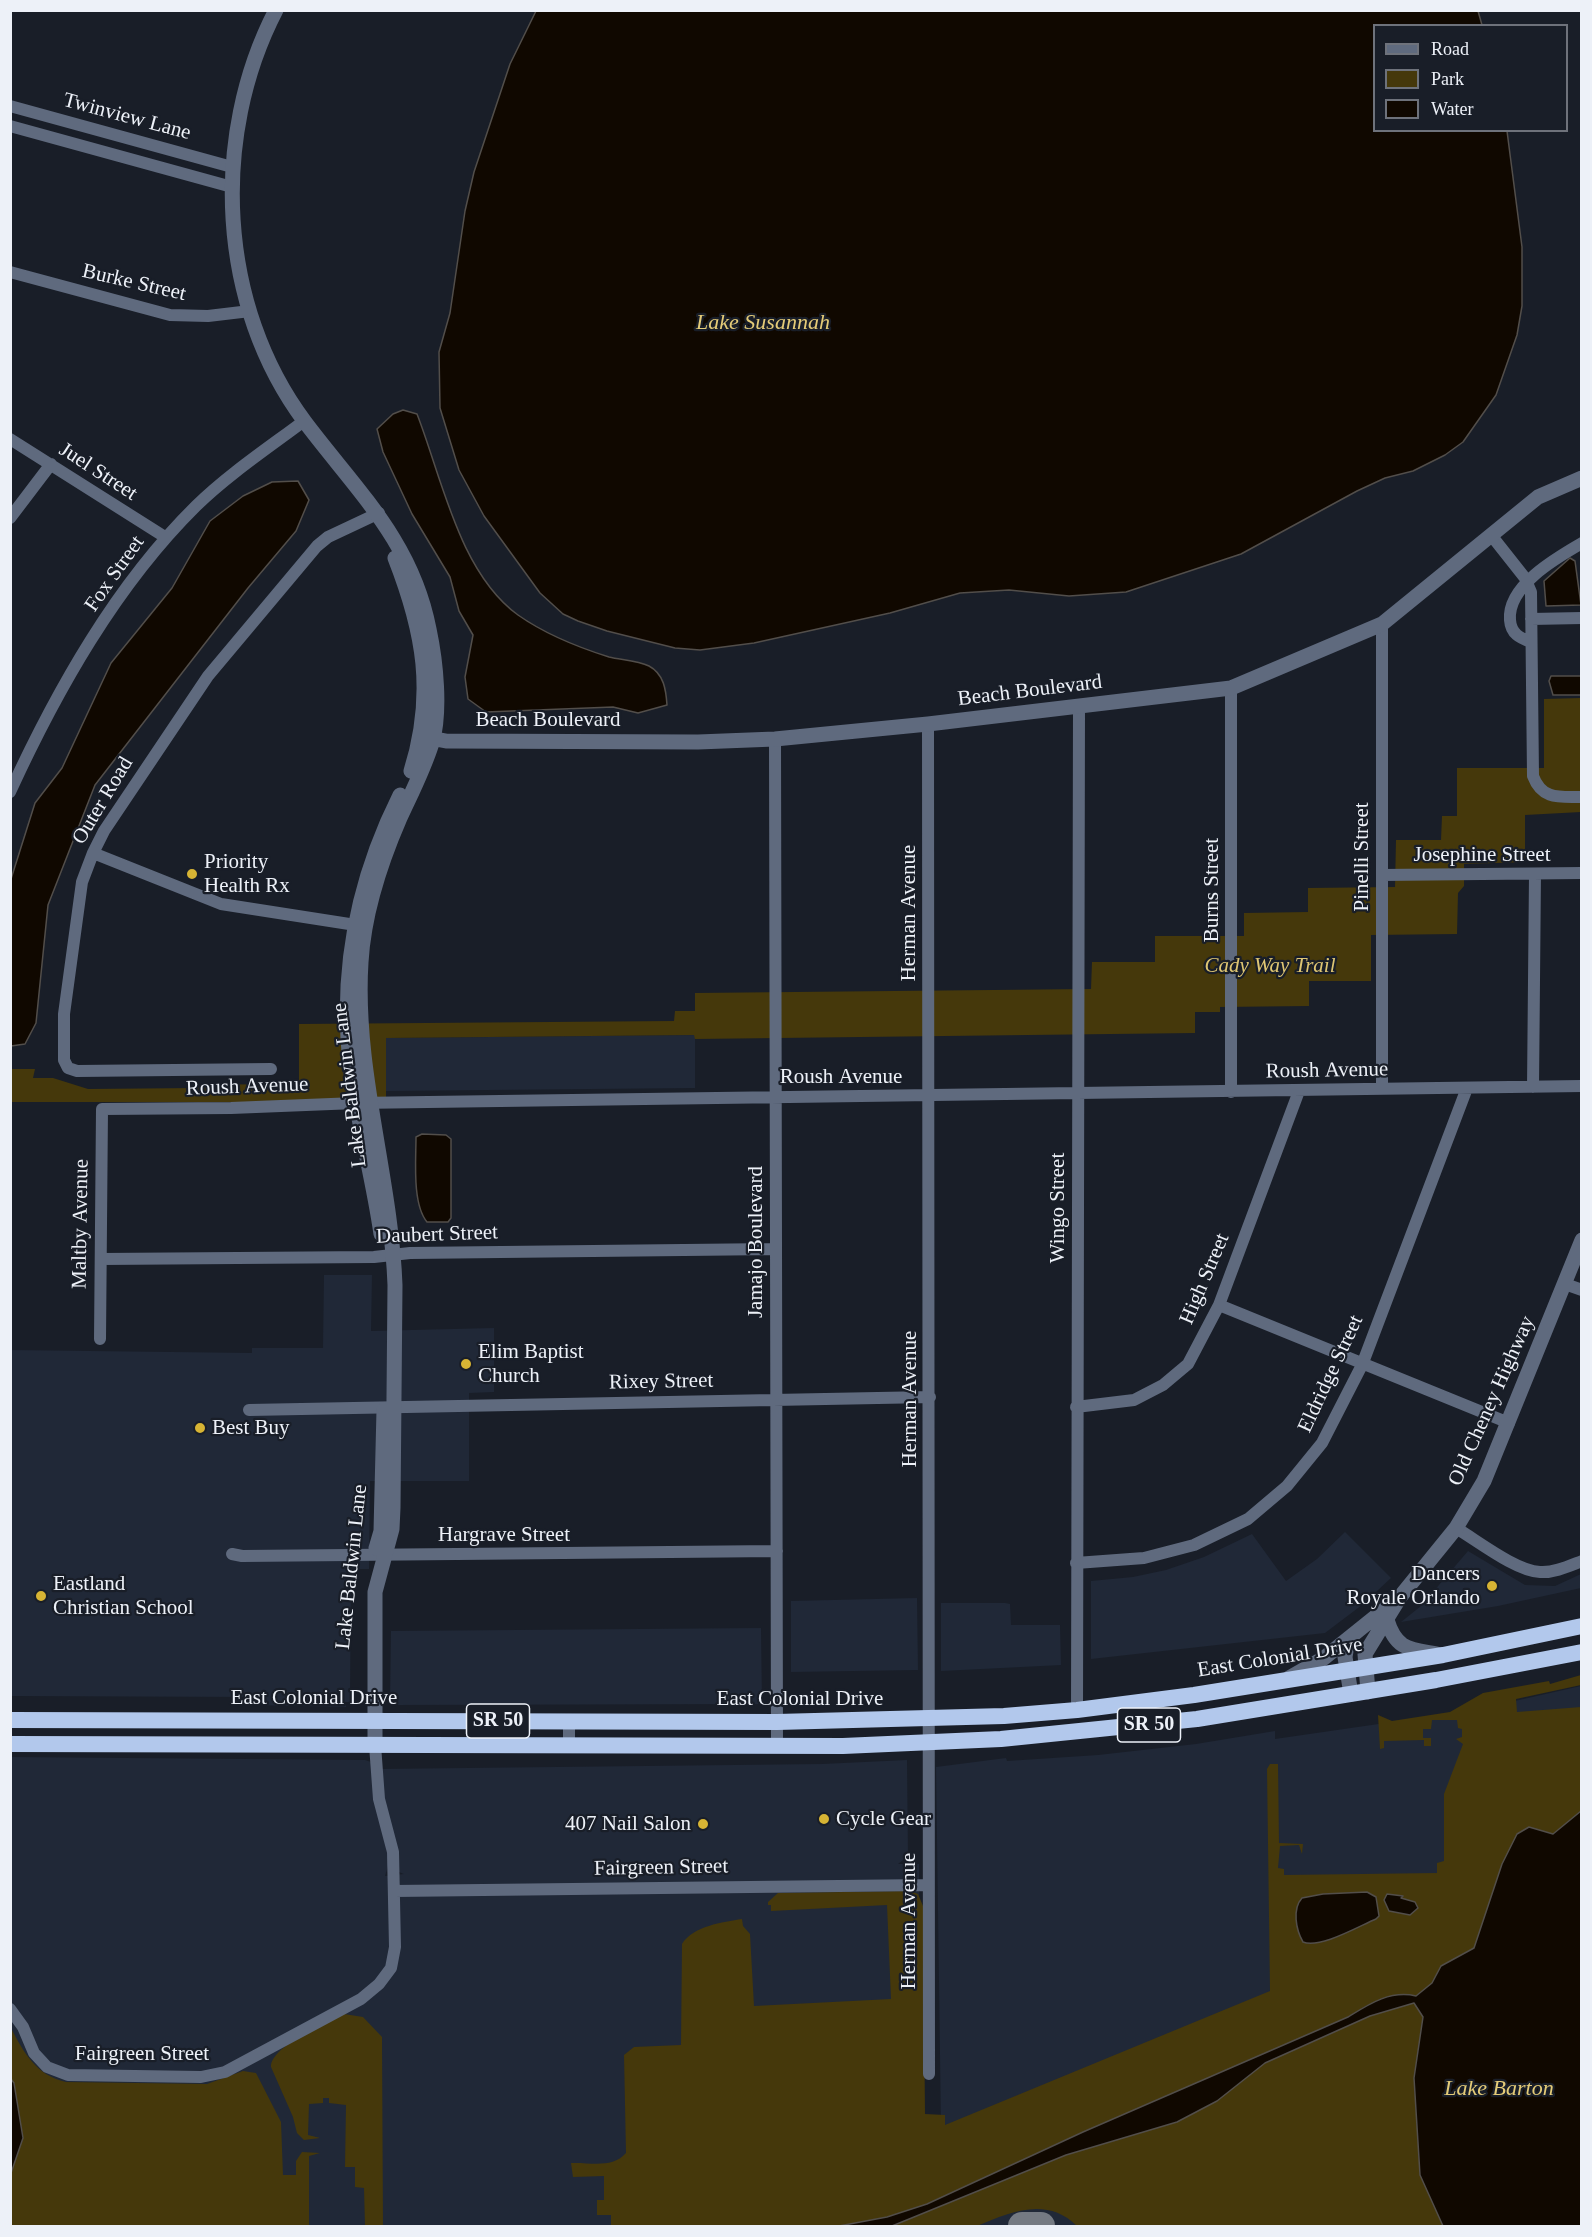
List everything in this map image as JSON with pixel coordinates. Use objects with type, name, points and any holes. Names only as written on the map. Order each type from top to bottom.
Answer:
[{"type":"highway","name":"East Colonial Drive","points":[[10,1720],[777,1722],[930,1720],[1077,1710],[1286,1680],[1443,1655],[1581,1626]]},
{"type":"highway","name":"SR 50","points":[[10,1744],[777,1746],[928,1743],[1133,1727],[1368,1692],[1581,1652]]},
{"type":"highway","points":[[102,1744],[128,1734],[144,1720]]},
{"type":"street","name":"Lake Baldwin Lane","points":[[276,10],[255,59],[244,96],[232,166],[235,244],[250,311],[279,379],[304,421],[379,513],[408,591],[418,632],[426,696],[428,738],[374,851],[363,886],[360,926],[347,1002],[350,1064],[364,1103],[389,1256],[389,1407],[393,1508],[392,1529],[379,1556],[375,1592],[369,1721],[375,1745]]},
{"type":"street","name":"Twinview Lane","points":[[10,106],[232,166]]},
{"type":"street","name":"Twinview Lane","points":[[10,126],[232,187]]},
{"type":"street","name":"Burke Street","points":[[10,272],[170,315],[208,316],[250,311]]},
{"type":"street","name":"Fox Street","points":[[10,792],[46,719],[84,656],[122,595],[165,537],[236,471],[304,421]]},
{"type":"street","name":"Juel Street","points":[[10,439],[165,537]]},
{"type":"street","points":[[10,518],[51,464]]},
{"type":"street","name":"Beach Boulevard","points":[[428,738],[698,742],[775,739],[928,724],[1231,688],[1382,624],[1538,497],[1581,478]]},
{"type":"street","name":"Outer Road","points":[[271,1070],[77,1071],[65,1065],[64,1014],[77,906],[82,882],[104,831],[208,676],[317,546],[328,537],[379,513]]},
{"type":"street","points":[[1491,535],[1528,584],[1531,592],[1533,776],[1537,786],[1545,794],[1558,798],[1581,797]]},
{"type":"street","points":[[1532,642],[1518,637],[1510,622],[1514,598],[1549,562],[1581,543]]},
{"type":"street","points":[[1532,619],[1581,618]]},
{"type":"street","name":"Pinelli Street","points":[[1382,624],[1382,1089]]},
{"type":"street","name":"Burns Street","points":[[1231,688],[1231,1092]]},
{"type":"street","name":"Wingo Street","points":[[1077,1710],[1079,705]]},
{"type":"street","name":"Herman Avenue","points":[[928,724],[929,2074]]},
{"type":"street","name":"Jamajo Boulevard","points":[[775,739],[777,1746]]},
{"type":"street","points":[[93,853],[221,904],[360,926]]},
{"type":"street","name":"Josephine Street","points":[[1382,875],[1581,873]]},
{"type":"street","points":[[1533,1086],[1535,874]]},
{"type":"street","name":"Roush Avenue","points":[[102,1109],[231,1108],[364,1103],[1078,1092],[1299,1092],[1581,1086]]},
{"type":"street","name":"Eldridge Street","points":[[1076,1563],[1144,1558],[1194,1545],[1248,1519],[1287,1486],[1322,1443],[1362,1365],[1467,1088]]},
{"type":"street","name":"High Street","points":[[1076,1407],[1134,1400],[1163,1384],[1188,1364],[1219,1305],[1299,1092]]},
{"type":"street","name":"Maltby Avenue","points":[[100,1339],[102,1109]]},
{"type":"street","name":"Old Cheney Highway","points":[[1368,1692],[1365,1654],[1400,1597],[1456,1528],[1484,1481],[1581,1240]]},
{"type":"street","name":"Daubert Street","points":[[101,1259],[776,1248]]},
{"type":"street","points":[[1565,1284],[1581,1290]]},
{"type":"street","points":[[1219,1305],[1509,1423]]},
{"type":"street","name":"Rixey Street","points":[[249,1410],[930,1397]]},
{"type":"street","points":[[1456,1528],[1524,1568],[1541,1572],[1559,1570],[1581,1561]]},
{"type":"street","name":"Hargrave Street","points":[[232,1554],[242,1556],[379,1556],[777,1551]]},
{"type":"street","name":"Old Cheney Highway","points":[[1286,1680],[1324,1658],[1400,1597]]},
{"type":"street","points":[[1387,1620],[1392,1635],[1405,1648],[1443,1655]]},
{"type":"street","points":[[1348,1639],[1347,1670],[1351,1694]]},
{"type":"street","points":[[569,1721],[570,1746]]},
{"type":"street","name":"Fairgreen Street","points":[[10,2009],[23,2027],[34,2053],[47,2067],[68,2075],[201,2077],[225,2072],[361,1999],[379,1984],[390,1968],[395,1947],[393,1852],[380,1799],[375,1745]]},
{"type":"street","name":"Fairgreen Street","points":[[394,1890],[928,1885]]},
{"type":"shaded area","points":[[695,1035],[695,1088],[386,1091],[385,1038]]},
{"type":"shaded area","points":[[324,1275],[372,1275],[371,1331],[494,1328],[494,1392],[469,1393],[469,1481],[370,1481],[369,1569],[351,1569],[350,1702],[346,1702],[346,1707],[250,1705],[250,1697],[11,1696],[10,1350],[252,1353],[252,1348],[323,1348]]},
{"type":"shaded area","points":[[1345,1532],[1391,1578],[1362,1605],[1325,1633],[1091,1659],[1091,1581],[1133,1577],[1166,1570],[1204,1557],[1252,1534],[1286,1581],[1317,1559]]},
{"type":"shaded area","points":[[1468,1551],[1525,1585],[1555,1586],[1581,1574],[1581,1588],[1498,1606],[1401,1622],[1421,1606]]},
{"type":"shaded area","points":[[917,1598],[918,1670],[791,1672],[791,1601]]},
{"type":"shaded area","points":[[941,1603],[1005,1603],[1010,1604],[1011,1625],[1060,1625],[1061,1665],[941,1671]]},
{"type":"shaded area","points":[[761,1628],[762,1704],[390,1705],[391,1631]]},
{"type":"shaded area","points":[[1581,1686],[1581,2226],[11,2226],[11,1757],[365,1760],[371,1762],[389,1863],[385,1876],[404,1874],[399,1872],[378,1769],[822,1764],[907,1760],[908,1856],[898,1864],[919,1864],[919,2126],[941,2126],[936,1767],[1006,1758],[1007,1761],[1098,1755],[1196,1744],[1275,1731],[1275,1739],[1475,1710]]},
{"type":"green space","name":"Cady Way Trail","points":[[1581,698],[1581,812],[1525,815],[1525,862],[1464,864],[1464,886],[1458,893],[1457,934],[1371,935],[1371,981],[1309,981],[1309,1006],[1220,1007],[1220,1012],[1195,1012],[1195,1033],[695,1039],[694,1035],[386,1038],[386,1102],[11,1102],[11,1069],[35,1069],[33,1078],[53,1078],[88,1089],[197,1088],[202,1084],[299,1085],[299,1024],[674,1021],[675,1011],[695,1011],[695,993],[1091,989],[1092,962],[1155,962],[1155,936],[1244,936],[1244,913],[1308,912],[1308,888],[1395,887],[1396,840],[1441,840],[1442,816],[1457,816],[1457,768],[1544,768],[1544,699]]},
{"type":"green space","points":[[1581,1675],[1581,1685],[1516,1699],[1517,1712],[1581,1707],[1581,1811],[1553,1834],[1529,1827],[1502,1864],[1474,1948],[1441,1966],[1425,2001],[1414,2078],[1420,2175],[1443,2226],[1077,2226],[1053,2211],[1041,2209],[1015,2212],[977,2226],[594,2226],[611,2225],[611,2215],[597,2215],[597,2200],[604,2200],[604,2176],[573,2177],[571,2163],[607,2163],[626,2153],[624,2055],[634,2047],[681,2045],[682,1944],[693,1933],[709,1926],[742,1919],[743,1926],[750,1934],[754,2006],[891,1999],[887,1905],[771,1911],[771,1905],[768,1905],[768,1902],[778,1893],[911,1891],[918,1894],[923,1906],[925,2114],[945,2115],[945,2125],[1270,1991],[1267,1769],[1270,1764],[1278,1764],[1279,1843],[1303,1844],[1302,1854],[1299,1845],[1280,1846],[1278,1868],[1284,1869],[1284,1875],[1437,1873],[1437,1863],[1444,1861],[1444,1794],[1463,1744],[1456,1739],[1462,1737],[1462,1729],[1458,1728],[1457,1720],[1432,1720],[1431,1729],[1423,1729],[1423,1738],[1431,1738],[1431,1746],[1424,1746],[1424,1740],[1384,1741],[1384,1748],[1380,1749],[1378,1715],[1392,1721],[1450,1712],[1483,1693],[1549,1681],[1550,1684]]},
{"type":"green space","points":[[344,2014],[363,2017],[382,2037],[383,2226],[365,2226],[364,2188],[355,2187],[355,2167],[345,2167],[346,2105],[329,2103],[329,2098],[323,2098],[323,2103],[309,2104],[308,2135],[320,2138],[304,2140],[297,2133],[293,2117],[271,2067],[273,2059],[289,2044]]},
{"type":"green space","points":[[11,2028],[32,2062],[47,2074],[66,2082],[207,2084],[243,2071],[256,2073],[281,2122],[283,2175],[296,2175],[296,2161],[302,2152],[320,2153],[309,2156],[309,2226],[11,2226],[10,2173],[23,2138],[14,2083],[11,2079]]},
{"type":"water","name":"Lake Susannah","points":[[536,11],[1478,11],[1482,24],[1373,24],[1373,132],[1507,132],[1522,247],[1522,306],[1517,335],[1496,395],[1463,442],[1445,455],[1413,471],[1385,478],[1357,491],[1241,554],[1126,592],[1069,596],[1009,590],[960,593],[890,613],[754,643],[700,650],[675,648],[607,631],[563,614],[540,593],[484,516],[459,470],[440,408],[439,352],[450,313],[465,211],[474,172],[510,64]]},
{"type":"water","points":[[403,410],[417,414],[455,522],[481,574],[498,597],[518,615],[562,639],[609,657],[634,661],[654,669],[665,688],[667,705],[638,713],[613,707],[486,712],[468,699],[465,677],[473,635],[459,611],[450,577],[412,514],[383,452],[377,429],[393,414]]},
{"type":"water","points":[[298,481],[309,500],[296,531],[248,588],[95,785],[48,905],[36,1023],[25,1044],[11,1046],[11,879],[35,803],[62,768],[111,663],[172,588],[210,521],[243,496],[272,482]]},
{"type":"water","points":[[1570,558],[1575,561],[1581,605],[1546,606],[1544,581]]},
{"type":"water","points":[[1551,676],[1581,676],[1581,695],[1553,695],[1549,681]]},
{"type":"water","points":[[422,1134],[446,1135],[451,1139],[451,1218],[448,1222],[427,1222],[419,1204],[416,1181],[416,1137]]},
{"type":"water","name":"Lake Barton","points":[[1581,1811],[1581,2226],[1443,2226],[1420,2175],[1414,2078],[1423,2017],[1414,2003],[1370,2016],[1265,2063],[1217,2101],[1177,2122],[1066,2155],[892,2226],[839,2226],[887,2217],[927,2204],[1083,2132],[1348,2017],[1380,1999],[1397,1995],[1416,1996],[1432,1983],[1441,1966],[1474,1948],[1502,1864],[1517,1834],[1529,1827],[1553,1834]]},
{"type":"water","points":[[1367,1892],[1376,1897],[1379,1916],[1376,1919],[1329,1940],[1303,1942],[1296,1920],[1297,1908],[1302,1898],[1323,1894]]},
{"type":"water","points":[[1387,1894],[1403,1896],[1401,1898],[1415,1902],[1418,1908],[1410,1915],[1389,1911],[1384,1900]]},
{"type":"water","points":[[11,2079],[14,2083],[23,2138],[11,2173]]},
{"type":"taxiway","points":[[1022,2226],[1041,2226]]},
{"type":"place","name":"Priority Health Rx","points":[[192,874]]},
{"type":"place","name":"Elim Baptist Church","points":[[466,1364]]},
{"type":"place","name":"Best Buy","points":[[200,1428]]},
{"type":"place","name":"Dancers Royale Orlando","points":[[1492,1586]]},
{"type":"place","name":"Eastland Christian School","points":[[41,1596]]},
{"type":"place","name":"Cycle Gear","points":[[824,1819]]},
{"type":"place","name":"407 Nail Salon","points":[[703,1824]]}]
